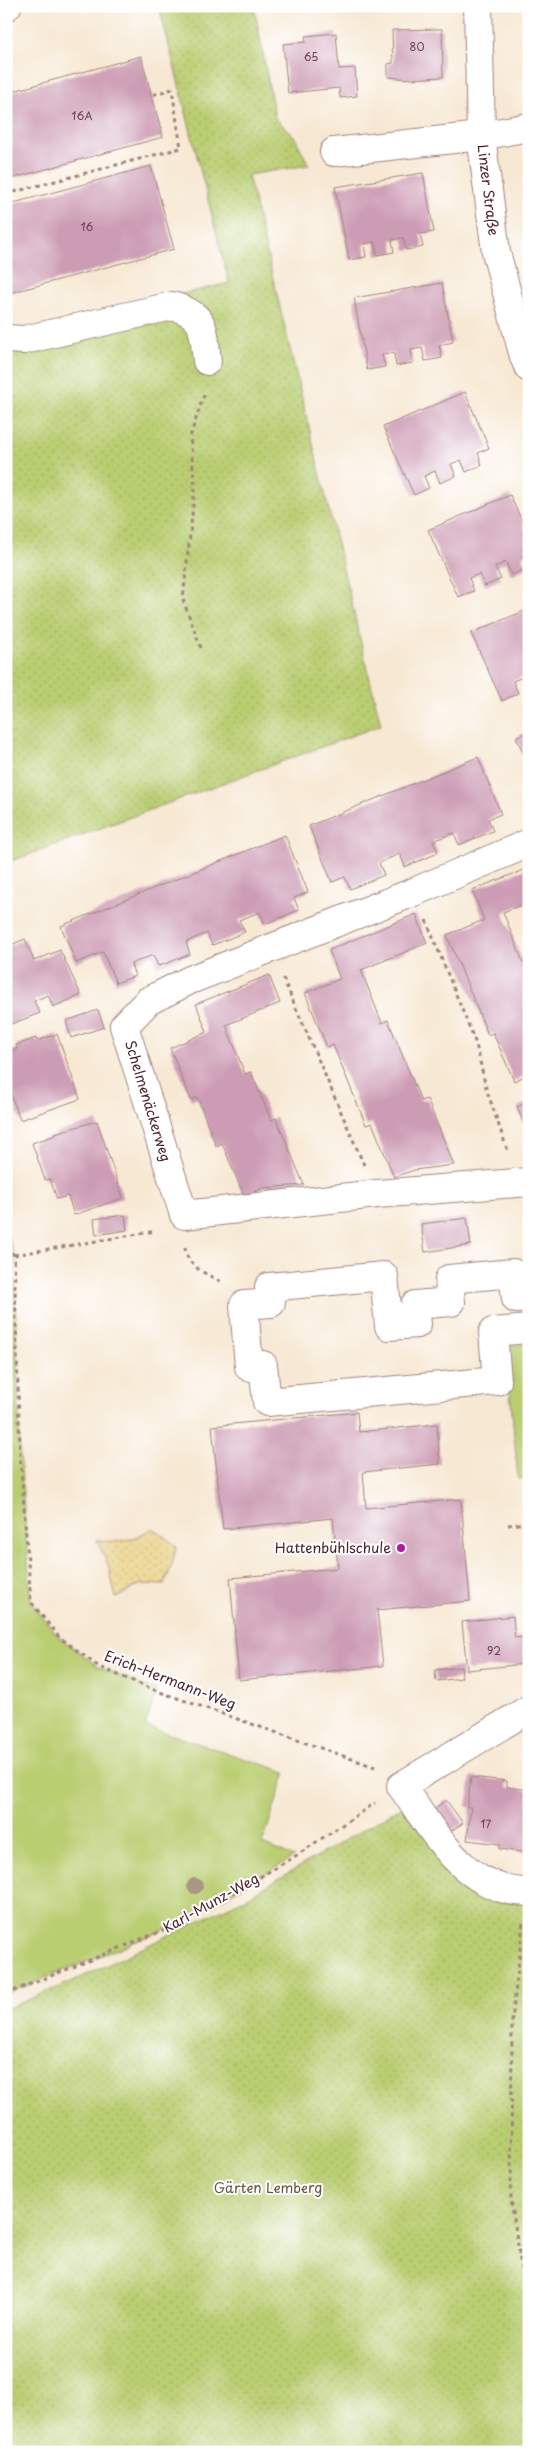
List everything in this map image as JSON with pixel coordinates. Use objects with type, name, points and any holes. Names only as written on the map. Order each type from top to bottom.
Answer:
[{"type":"street","name":"Linzer Straße","points":[[478,6],[481,136],[496,252],[524,357],[529,368]]},
{"type":"street","points":[[334,152],[481,136],[529,127]]},
{"type":"street","points":[[6,338],[24,340],[172,306],[190,311],[202,325],[207,361]]},
{"type":"street","name":"Schelmenäckerweg","points":[[184,1215],[124,1026],[148,1001],[190,980],[414,892],[529,843]]},
{"type":"street","points":[[184,1215],[377,1194],[524,1183]]},
{"type":"street","points":[[529,1298],[516,1299],[513,1273],[449,1279],[451,1302],[415,1304],[417,1324],[388,1326],[384,1276],[269,1287],[271,1303],[244,1305],[249,1366],[263,1365],[267,1402],[497,1380],[493,1332],[529,1329]]},
{"type":"street","points":[[526,1892],[487,1884],[455,1860],[401,1786],[529,1710]]},
{"type":"path","points":[[6,194],[181,148],[172,89],[152,95]]},
{"type":"path","points":[[201,648],[183,600],[195,488],[190,437],[206,391],[207,361]]},
{"type":"path","points":[[431,932],[476,1044],[486,1088],[524,1183]]},
{"type":"path","points":[[288,990],[348,1130]]},
{"type":"path","points":[[6,1246],[14,1255],[160,1230],[184,1215],[186,1252],[200,1272],[238,1292],[244,1305]]},
{"type":"path","name":"Erich-Hermann-Weg","points":[[14,1255],[20,1454],[31,1602],[59,1637],[99,1667],[157,1690],[373,1765],[401,1786]]},
{"type":"path","points":[[508,1525],[529,1523]]},
{"type":"path","name":"Karl-Munz-Weg","points":[[6,1994],[178,1924],[294,1857],[401,1786]]},
{"type":"path","points":[[526,1892],[512,2021],[511,2199],[529,2320]]},
{"type":"green space","points":[[159,6],[254,6],[275,118],[294,136],[309,165],[248,175],[381,725],[6,863],[6,333],[17,333],[229,283]]},
{"type":"green space","points":[[6,1230],[14,1255],[20,1454],[31,1602],[59,1637],[99,1667],[157,1691],[145,1726],[286,1772],[262,1844],[294,1857],[179,1924],[6,1994]]},
{"type":"green space","points":[[529,1344],[529,1478],[518,1479],[506,1346]]},
{"type":"green space","name":"Gärten Lemberg","points":[[403,1806],[466,1882],[498,1902],[529,1902],[529,2452],[6,2452],[6,2009],[82,1977],[244,1899]]},
{"type":"sand","points":[[153,1528],[176,1546],[172,1565],[164,1585],[141,1584],[116,1598],[109,1567],[97,1540],[113,1542],[126,1540]]},
{"type":"building","points":[[442,29],[443,77],[411,79],[388,77],[388,64],[393,63],[392,30]]},
{"type":"building","points":[[336,33],[339,69],[355,68],[357,96],[340,98],[339,88],[288,93],[283,44],[306,42],[305,36]]},
{"type":"building","points":[[141,56],[163,137],[6,180],[6,93]]},
{"type":"building","points":[[151,166],[174,249],[6,294],[6,205]]},
{"type":"building","points":[[423,173],[434,232],[420,234],[423,247],[406,250],[403,238],[392,240],[394,252],[377,255],[375,242],[364,244],[366,257],[349,260],[335,187]]},
{"type":"building","points":[[442,283],[453,342],[439,345],[442,358],[425,361],[422,348],[411,350],[413,363],[396,366],[394,353],[382,355],[385,367],[367,370],[354,298]]},
{"type":"building","points":[[465,392],[489,448],[478,453],[482,465],[466,472],[461,460],[451,464],[456,476],[440,483],[435,471],[424,476],[429,488],[414,495],[383,427]]},
{"type":"building","points":[[510,495],[529,537],[529,553],[522,556],[527,568],[511,575],[506,562],[495,567],[501,579],[485,586],[479,574],[469,578],[474,591],[458,597],[428,530]]},
{"type":"building","points":[[529,609],[529,689],[523,677],[513,681],[518,693],[502,701],[471,633]]},
{"type":"building","points":[[529,731],[529,766],[516,737]]},
{"type":"building","points":[[478,757],[501,814],[488,819],[493,831],[459,845],[454,833],[433,841],[438,853],[405,867],[400,854],[390,858],[379,863],[384,875],[350,889],[345,877],[332,882],[309,826]]},
{"type":"building","points":[[285,835],[308,892],[294,898],[299,910],[265,924],[260,912],[239,920],[245,932],[212,945],[207,933],[186,942],[190,954],[158,966],[153,955],[131,964],[135,976],[116,983],[103,952],[76,963],[61,926]]},
{"type":"building","points":[[529,868],[529,902],[503,912],[529,977],[529,1074],[514,1081],[493,1033],[488,1035],[447,935],[484,920],[472,890]]},
{"type":"building","points":[[416,914],[427,943],[361,970],[382,1023],[388,1020],[421,1101],[427,1099],[454,1165],[414,1170],[394,1177],[372,1123],[366,1125],[333,1045],[327,1047],[305,993],[340,979],[329,950]]},
{"type":"building","points":[[25,939],[34,961],[60,950],[81,995],[53,1007],[48,995],[34,1001],[40,1013],[6,1026],[6,947]]},
{"type":"building","points":[[269,975],[280,1003],[226,1025],[245,1074],[251,1072],[271,1120],[276,1118],[304,1185],[264,1188],[244,1196],[222,1143],[216,1146],[197,1097],[191,1100],[170,1048],[207,1032],[196,1004]]},
{"type":"building","points":[[98,1010],[104,1027],[71,1038],[66,1021]]},
{"type":"building","points":[[57,1034],[80,1099],[20,1120],[6,1081],[6,1052],[17,1049],[16,1045],[36,1038],[37,1041]]},
{"type":"building","points":[[529,1102],[529,1136],[517,1107]]},
{"type":"building","points":[[97,1121],[123,1198],[74,1215],[68,1196],[57,1199],[50,1179],[45,1180],[32,1143],[56,1135],[55,1133]]},
{"type":"building","points":[[125,1215],[127,1230],[96,1235],[94,1219]]},
{"type":"building","points":[[467,1218],[471,1245],[425,1252],[421,1224]]},
{"type":"building","name":"Hattenbühlschule","points":[[357,1412],[359,1432],[437,1424],[440,1464],[363,1472],[366,1508],[461,1499],[470,1601],[377,1610],[383,1666],[239,1680],[230,1578],[338,1568],[333,1518],[223,1529],[212,1426]]},
{"type":"building","points":[[513,1616],[515,1638],[522,1637],[525,1664],[467,1670],[462,1622]]},
{"type":"building","points":[[461,1667],[462,1678],[436,1681],[435,1670]]},
{"type":"building","points":[[471,1777],[507,1781],[507,1787],[529,1790],[529,1853],[499,1849],[500,1844],[467,1840],[471,1807],[467,1807]]},
{"type":"building","points":[[446,1800],[463,1823],[451,1831],[434,1809]]},
{"type":"place","name":"Hattenbühlschule","points":[[401,1548]]}]
